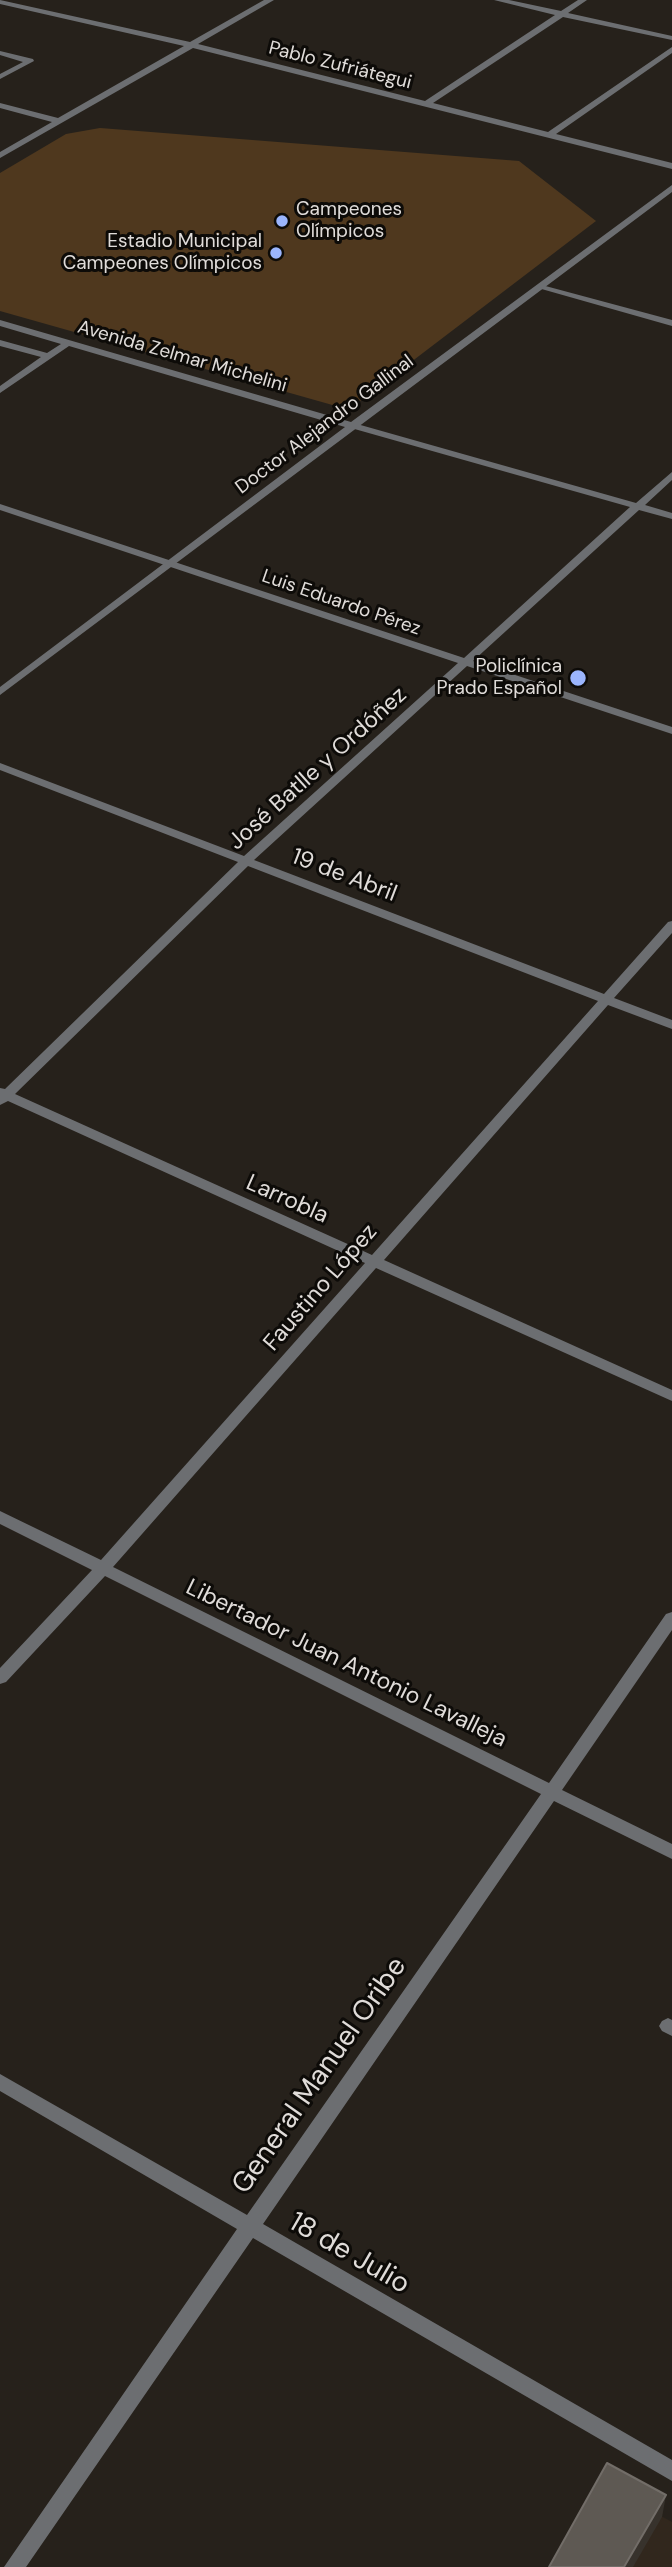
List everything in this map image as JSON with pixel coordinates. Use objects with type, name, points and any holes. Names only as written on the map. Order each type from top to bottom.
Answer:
[{"type":"street","points":[[0,155],[270,0]]},
{"type":"street","points":[[498,0],[672,38]]},
{"type":"street","points":[[426,104],[583,0]]},
{"type":"street","name":"Pablo Zufriátegui","points":[[0,2],[191,46],[672,166]]},
{"type":"street","points":[[548,136],[672,48]]},
{"type":"street","points":[[0,53],[30,61],[0,77]]},
{"type":"street","points":[[0,105],[58,121]]},
{"type":"street","name":"Doctor Alejandro Gallinal","points":[[0,692],[168,563],[672,188]]},
{"type":"street","points":[[541,286],[672,323]]},
{"type":"street","name":"Avenida Zelmar Michelini","points":[[0,323],[672,516]]},
{"type":"street","points":[[0,390],[69,342]]},
{"type":"street","points":[[0,343],[48,356]]},
{"type":"street","name":"José Batlle y Ordóñez","points":[[2,1096],[246,861],[467,664],[672,475]]},
{"type":"street","name":"Luis Eduardo Pérez","points":[[0,507],[672,731]]},
{"type":"street","name":"19 de Abril","points":[[0,766],[672,1025]]},
{"type":"street","name":"Faustino López","points":[[0,1678],[103,1569],[672,925]]},
{"type":"street","name":"Larrobla","points":[[2,1096],[672,1396]]},
{"type":"street","name":"Libertador Juan Antonio Lavalleja","points":[[0,1517],[672,1852]]},
{"type":"street","name":"General Manuel Oribe","points":[[15,2567],[672,1618]]},
{"type":"street","name":"18 de Julio","points":[[0,2082],[672,2472]]},
{"type":"shaded area","name":"Estadio Municipal Campeones Olímpicos","points":[[100,128],[519,161],[596,221],[356,404],[336,406],[0,311],[0,173],[66,134]]},
{"type":"shaded area","points":[[604,2485],[672,2522],[672,2567],[558,2567]]},
{"type":"building","points":[[607,2463],[666,2495],[624,2567],[549,2567]]},
{"type":"place","name":"Campeones Olímpicos","points":[[282,221]]},
{"type":"place","name":"Estadio Municipal Campeones Olímpicos","points":[[276,253]]},
{"type":"place","name":"Policlínica Prado Español","points":[[578,678]]}]
